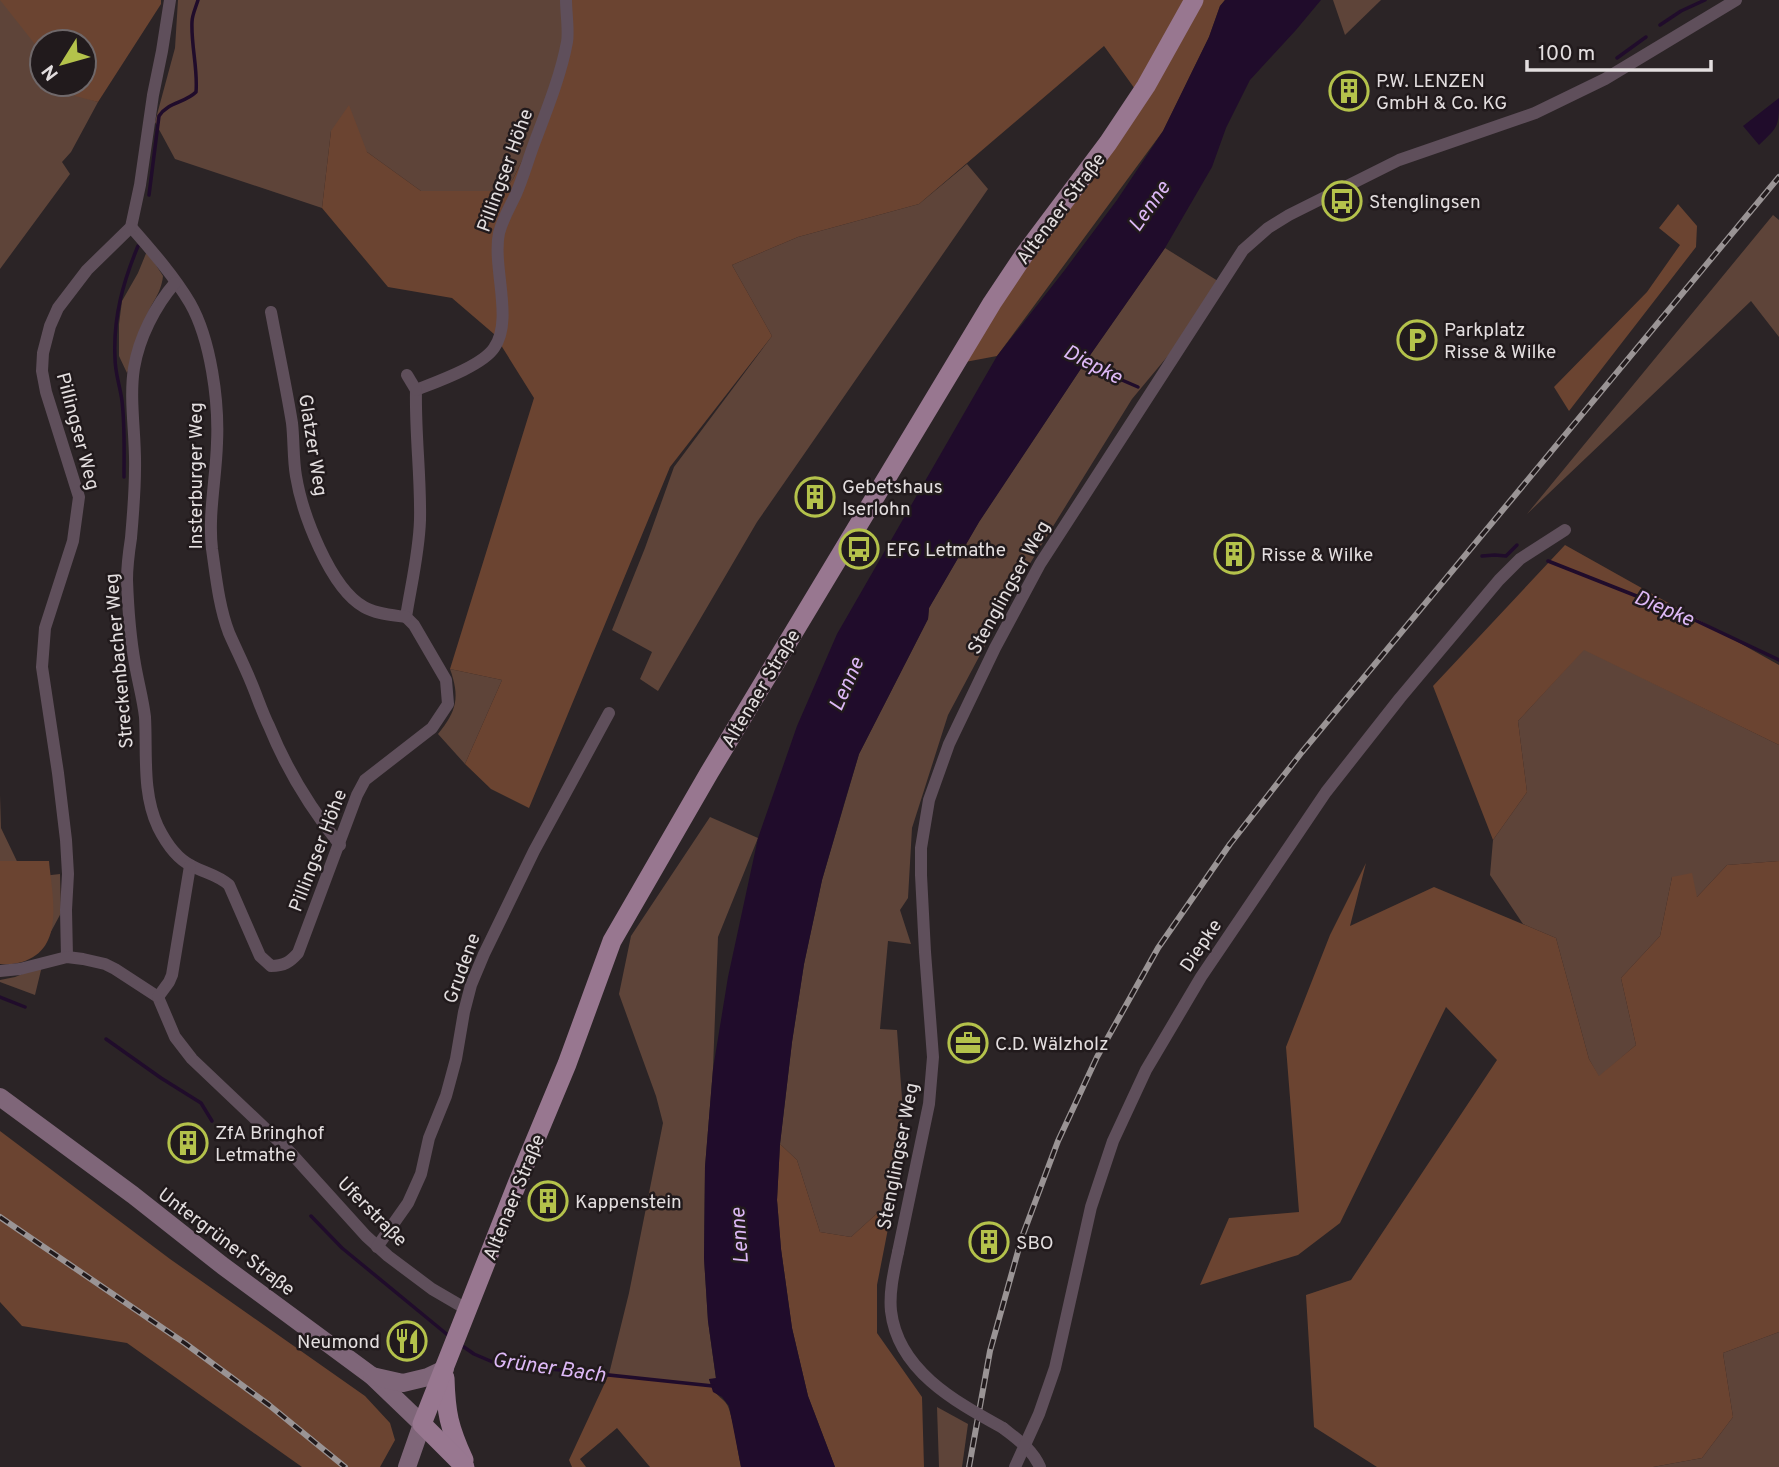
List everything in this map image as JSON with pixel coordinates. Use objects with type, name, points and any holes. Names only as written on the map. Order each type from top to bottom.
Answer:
[{"type":"main road","name":"Altenaer Straße","points":[[422,1424],[567,1064],[612,941],[709,773],[992,303],[1024,255],[1116,132],[1146,86],[1193,1]]},
{"type":"main road","name":"Untergrüner Straße","points":[[0,1097],[372,1376],[422,1424]]},
{"type":"main road","points":[[372,1376],[402,1383],[428,1377],[445,1369],[449,1426],[466,1467]]},
{"type":"main road","points":[[407,1467],[422,1424],[466,1467]]},
{"type":"street","points":[[131,227],[170,0]]},
{"type":"street","name":"Pillingser Höhe","points":[[416,390],[445,379],[489,355],[500,337],[502,321],[497,254],[499,236],[549,102],[567,40],[566,0]]},
{"type":"street","name":"Stenglingser Weg","points":[[1040,1467],[1026,1445],[1003,1428],[957,1403],[932,1384],[916,1367],[897,1337],[891,1311],[892,1281],[929,1104],[933,1057],[921,848],[929,800],[949,744],[995,648],[1040,564],[1244,250],[1268,228],[1289,215],[1399,160],[1535,113],[1605,79],[1736,0]]},
{"type":"street","name":"Insterburger Weg","points":[[131,227],[191,305],[204,337],[218,412],[212,546],[221,607],[229,632],[269,728],[291,771],[322,822],[340,845]]},
{"type":"street","name":"Pillingser Weg","points":[[67,957],[66,839],[42,667],[45,628],[73,541],[79,497],[46,392],[43,353],[58,308],[87,270],[131,227]]},
{"type":"street","name":"Streckenbacher Weg","points":[[175,283],[157,307],[134,367],[134,510],[127,576],[135,666],[144,709],[145,751],[153,814],[166,841],[190,866]]},
{"type":"street","name":"Glatzer Weg","points":[[271,312],[292,424],[296,476],[309,522],[326,561],[352,598],[378,612],[406,617]]},
{"type":"street","points":[[406,617],[419,523],[416,390],[407,375]]},
{"type":"street","name":"Diepke","points":[[1015,1467],[1039,1414],[1055,1368],[1091,1207],[1113,1141],[1153,1058],[1201,977],[1326,792],[1499,580],[1520,559],[1565,530]]},
{"type":"street","name":"Pillingser Höhe","points":[[190,866],[229,885],[260,956],[271,966],[290,962],[298,953],[365,779],[432,728],[448,704],[446,680],[414,625],[406,617]]},
{"type":"street","name":"Grudene","points":[[377,1247],[408,1203],[421,1174],[429,1138],[446,1096],[456,1059],[471,985],[484,954],[534,851],[609,713]]},
{"type":"street","points":[[0,971],[20,969],[67,957],[104,964],[126,975],[158,998],[172,975],[190,866]]},
{"type":"street","name":"Uferstraße","points":[[158,998],[175,1037],[192,1059],[280,1142],[377,1247],[432,1289],[468,1310]]},
{"type":"shaded area","points":[[0,0],[155,0],[98,77],[98,28],[28,28],[28,98],[86,98],[98,102],[71,152],[62,162],[70,174],[0,269]]},
{"type":"shaded area","points":[[0,0],[161,0],[161,4],[98,102],[83,98],[98,98],[98,28],[28,28],[28,35]]},
{"type":"shaded area","points":[[178,0],[563,0],[566,45],[549,106],[513,179],[504,191],[421,191],[367,152],[331,131],[322,208],[175,159],[155,122],[175,48]]},
{"type":"shaded area","points":[[563,0],[1225,0],[1163,131],[997,356],[965,362],[1006,296],[1145,103],[1104,46],[919,204],[798,237],[732,265],[772,336],[670,467],[529,808],[491,789],[465,764],[502,680],[450,669],[534,398],[494,334],[452,298],[388,287],[322,208],[331,131],[349,105],[367,152],[421,191],[504,191],[513,179],[549,106],[561,68]]},
{"type":"shaded area","points":[[1333,0],[1381,0],[1345,35]]},
{"type":"shaded area","points":[[967,164],[988,189],[757,522],[658,691],[640,679],[652,652],[612,630],[674,467],[772,336],[732,265],[798,237],[919,204]]},
{"type":"shaded area","points":[[1678,204],[1697,226],[1696,247],[1569,411],[1554,387],[1647,292],[1680,245],[1659,228]]},
{"type":"shaded area","points":[[1773,215],[1779,220],[1779,337],[1751,301],[1527,514]]},
{"type":"shaded area","points":[[1165,248],[1226,286],[1132,399],[1021,578],[948,715],[912,828],[908,898],[900,910],[911,944],[888,941],[880,1029],[897,1030],[903,1112],[894,1198],[851,1237],[820,1232],[797,1160],[780,1144],[804,964],[822,880],[859,754],[928,619],[929,608],[979,522]]},
{"type":"shaded area","points":[[147,251],[163,276],[127,373],[119,356],[122,301]]},
{"type":"shaded area","points":[[1565,545],[1779,665],[1779,745],[1584,650],[1518,721],[1527,792],[1493,840],[1433,686]]},
{"type":"shaded area","points":[[1584,649],[1779,745],[1779,861],[1727,865],[1697,897],[1672,877],[1660,936],[1621,978],[1636,1045],[1599,1077],[1589,1059],[1556,938],[1523,924],[1490,875],[1493,840],[1527,792],[1518,721]]},
{"type":"shaded area","points":[[450,669],[502,680],[465,764],[438,734],[455,703],[455,688]]},
{"type":"shaded area","points":[[0,795],[1,828],[25,878],[60,874],[61,913],[47,939],[0,946]]},
{"type":"shaded area","points":[[710,817],[758,838],[718,937],[713,1069],[705,1167],[704,1258],[708,1321],[716,1379],[709,1379],[712,1387],[609,1374],[629,1293],[663,1123],[619,994],[631,936]]},
{"type":"shaded area","points":[[0,861],[49,861],[53,905],[51,934],[36,955],[11,964],[0,964]]},
{"type":"shaded area","points":[[1779,861],[1779,1332],[1723,1353],[1733,1417],[1702,1458],[1653,1467],[1377,1467],[1314,1427],[1306,1295],[1351,1280],[1497,1060],[1446,1007],[1340,1223],[1298,1255],[1200,1285],[1229,1218],[1299,1212],[1286,1047],[1330,935],[1366,863],[1350,926],[1434,887],[1556,938],[1589,1059],[1599,1076],[1636,1045],[1621,978],[1660,936],[1672,877],[1692,873],[1697,897],[1727,865]]},
{"type":"shaded area","points":[[42,966],[35,995],[0,982],[0,980]]},
{"type":"shaded area","points":[[0,1131],[170,1259],[365,1396],[390,1423],[395,1440],[380,1467],[302,1467],[127,1343],[22,1326],[0,1302]]},
{"type":"shaded area","points":[[780,1144],[797,1160],[820,1232],[851,1237],[894,1198],[877,1285],[877,1333],[922,1397],[924,1467],[835,1467],[808,1396],[792,1328],[777,1200]]},
{"type":"shaded area","points":[[1779,1332],[1779,1467],[1653,1467],[1702,1458],[1733,1417],[1723,1353]]},
{"type":"shaded area","points":[[609,1374],[712,1387],[729,1409],[741,1467],[650,1467],[617,1428],[580,1459],[586,1467],[572,1467],[569,1460]]},
{"type":"shaded area","points":[[937,1407],[968,1424],[962,1467],[939,1467]]},
{"type":"water","name":"Lenne","points":[[1225,0],[1321,0],[1250,80],[1226,128],[1212,167],[1165,248],[979,522],[929,608],[928,619],[859,754],[822,880],[804,964],[780,1144],[777,1200],[792,1328],[808,1396],[835,1467],[741,1467],[729,1406],[722,1397],[713,1392],[709,1379],[716,1378],[708,1321],[704,1258],[705,1167],[713,1069],[728,977],[758,838],[797,726],[837,634],[997,356],[1117,200],[1163,131]]},
{"type":"water","points":[[1779,98],[1776,125],[1759,145],[1743,126]]},
{"type":"waterway","points":[[149,195],[159,116],[167,108],[196,92],[192,22],[198,0]]},
{"type":"waterway","points":[[1660,25],[1705,0]]},
{"type":"waterway","points":[[1617,58],[1646,37]]},
{"type":"waterway","points":[[124,477],[124,420],[115,364],[115,343],[117,314],[138,246]]},
{"type":"waterway","name":"Diepke","points":[[1084,360],[1103,366],[1115,377],[1138,387]]},
{"type":"waterway","name":"Diepke","points":[[1482,556],[1506,556],[1517,545]]},
{"type":"waterway","name":"Diepke","points":[[1548,561],[1682,614],[1779,660]]},
{"type":"waterway","name":"Grüner Bach","points":[[0,997],[25,1007]]},
{"type":"waterway","name":"Grüner Bach","points":[[106,1039],[201,1103],[212,1121]]},
{"type":"waterway","name":"Grüner Bach","points":[[311,1216],[342,1248],[449,1336]]},
{"type":"waterway","name":"Grüner Bach","points":[[461,1345],[495,1363],[713,1386]]},
{"type":"railway","points":[[969,1467],[990,1351],[1022,1237],[1058,1141],[1097,1057],[1158,948],[1230,844],[1302,752],[1779,177]]},
{"type":"railway","points":[[0,1217],[186,1344],[269,1405],[345,1467]]},
{"type":"place","name":"P.W. LENZEN GmbH & Co. KG","points":[[1349,91]]},
{"type":"place","name":"Stenglingsen","points":[[1342,201]]},
{"type":"place","name":"Parkplatz Risse & Wilke","points":[[1417,340]]},
{"type":"place","name":"Gebetshaus Iserlohn","points":[[815,497]]},
{"type":"place","name":"EFG Letmathe","points":[[859,549]]},
{"type":"place","name":"Risse & Wilke","points":[[1234,554]]},
{"type":"place","name":"C.D. Wälzholz","points":[[968,1043]]},
{"type":"place","name":"ZfA Bringhof Letmathe","points":[[188,1143]]},
{"type":"place","name":"Kappenstein","points":[[548,1201]]},
{"type":"place","name":"SBO","points":[[989,1242]]},
{"type":"place","name":"Neumond","points":[[407,1341]]}]
